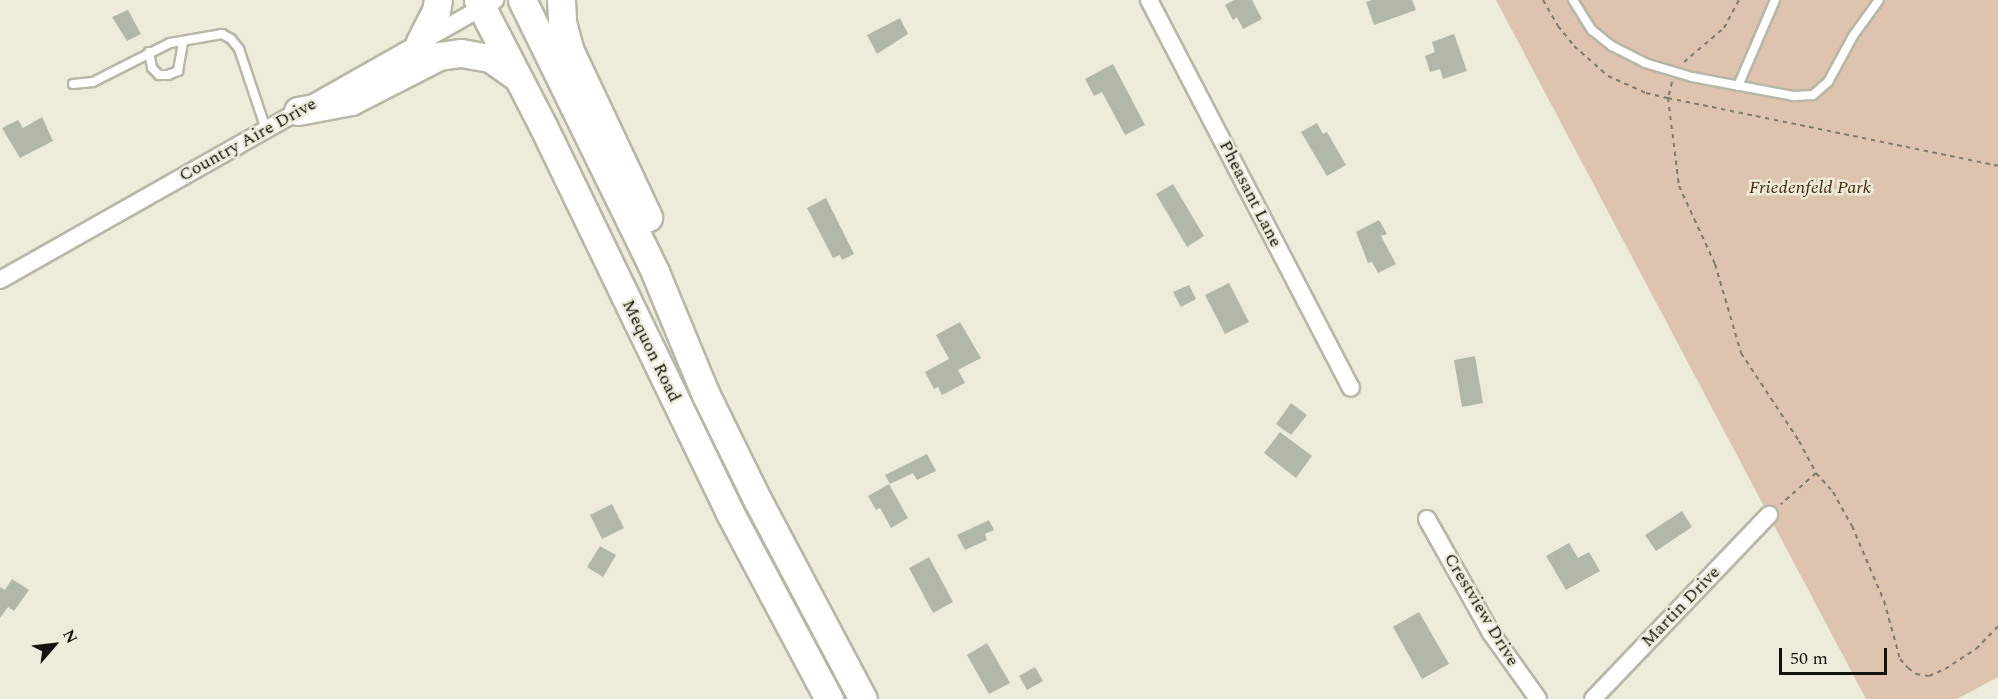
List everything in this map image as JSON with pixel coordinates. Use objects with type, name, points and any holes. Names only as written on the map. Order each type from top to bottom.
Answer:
[{"type":"main road","points":[[420,42],[436,11],[438,0]]},
{"type":"main road","name":"Mequon Road","points":[[522,0],[677,321],[701,383],[757,499],[863,699]]},
{"type":"main road","points":[[561,0],[562,22],[569,49],[669,264],[698,346],[701,383]]},
{"type":"main road","points":[[485,3],[504,16],[515,28],[645,280],[677,321]]},
{"type":"main road","name":"Mequon Road","points":[[485,3],[518,78],[729,513],[830,699]]},
{"type":"main road","points":[[298,111],[351,101],[439,56],[461,53],[490,58],[518,78]]},
{"type":"street","name":"Pheasant Lane","points":[[1149,0],[1351,388]]},
{"type":"street","name":"Country Aire Drive","points":[[0,280],[485,3]]},
{"type":"street","name":"Martin Drive","points":[[1593,699],[1769,515]]},
{"type":"street","name":"Crestview Drive","points":[[1427,519],[1491,633],[1538,699]]},
{"type":"lane","points":[[1574,0],[1592,30],[1612,46],[1645,63],[1674,72],[1794,96],[1813,94],[1828,82],[1853,36],[1879,0]]},
{"type":"lane","points":[[1738,86],[1775,0]]},
{"type":"lane","points":[[73,84],[93,82],[170,43],[222,33],[231,39],[244,60],[251,90],[266,129]]},
{"type":"lane","points":[[149,52],[152,68],[159,75],[168,75],[178,70],[183,42]]},
{"type":"path","points":[[1543,0],[1558,26],[1574,46],[1608,76],[1646,93],[1998,166]]},
{"type":"path","points":[[1739,0],[1724,28],[1697,49],[1674,72],[1668,98],[1679,186],[1715,264],[1742,352],[1799,441],[1816,473],[1833,492],[1852,526],[1881,592],[1899,659],[1916,674],[1929,676],[1946,669],[1976,649],[1998,627]]},
{"type":"path","points":[[1769,515],[1816,473]]},
{"type":"green space","name":"Friedenfeld Park","points":[[1496,0],[1998,0],[1998,677],[1957,699],[1866,699]]},
{"type":"building","points":[[1234,0],[1252,0],[1262,19],[1243,29],[1237,17],[1233,20],[1225,5]]},
{"type":"building","points":[[1412,0],[1416,10],[1374,25],[1366,2]]},
{"type":"building","points":[[128,10],[141,34],[127,41],[112,17]]},
{"type":"building","points":[[900,18],[908,34],[877,54],[867,35]]},
{"type":"building","points":[[1454,34],[1467,71],[1443,79],[1440,69],[1430,72],[1425,56],[1435,52],[1432,42]]},
{"type":"building","points":[[1113,64],[1145,125],[1125,135],[1102,92],[1094,96],[1085,79]]},
{"type":"building","points":[[42,117],[53,141],[20,158],[2,128],[18,120],[23,128]]},
{"type":"building","points":[[1317,123],[1323,134],[1327,132],[1346,165],[1327,176],[1301,132]]},
{"type":"building","points":[[1173,184],[1204,236],[1187,247],[1156,194]]},
{"type":"building","points":[[826,198],[854,254],[842,260],[840,255],[833,258],[807,208]]},
{"type":"building","points":[[1379,220],[1387,234],[1381,236],[1396,264],[1378,273],[1372,262],[1368,263],[1356,232]]},
{"type":"building","points":[[1229,283],[1249,322],[1225,334],[1205,295]]},
{"type":"building","points":[[1189,285],[1196,299],[1181,307],[1173,292]]},
{"type":"building","points":[[960,322],[981,358],[958,370],[965,383],[942,395],[938,387],[934,389],[925,372],[949,359],[936,335]]},
{"type":"building","points":[[1475,356],[1483,403],[1462,407],[1454,360]]},
{"type":"building","points":[[1291,403],[1307,415],[1291,435],[1276,424]]},
{"type":"building","points":[[1280,432],[1312,456],[1296,478],[1264,453]]},
{"type":"building","points":[[927,454],[936,471],[917,480],[913,473],[890,484],[885,475]]},
{"type":"building","points":[[889,484],[908,518],[891,528],[880,508],[876,510],[868,496]]},
{"type":"building","points":[[612,504],[624,528],[602,539],[590,515]]},
{"type":"building","points":[[1682,511],[1692,527],[1656,551],[1645,535]]},
{"type":"building","points":[[989,520],[994,530],[985,534],[987,540],[965,550],[957,535]]},
{"type":"building","points":[[1569,543],[1578,558],[1589,552],[1600,571],[1566,590],[1546,556]]},
{"type":"building","points":[[600,546],[616,555],[603,577],[587,567]]},
{"type":"building","points":[[929,557],[953,602],[933,613],[909,568]]},
{"type":"building","points":[[12,579],[29,590],[14,611],[8,607],[0,618],[0,587],[5,590]]},
{"type":"building","points":[[1419,612],[1449,664],[1422,679],[1393,627]]},
{"type":"building","points":[[987,643],[1010,683],[989,694],[967,655]]},
{"type":"building","points":[[1035,667],[1043,681],[1027,690],[1019,676]]}]
